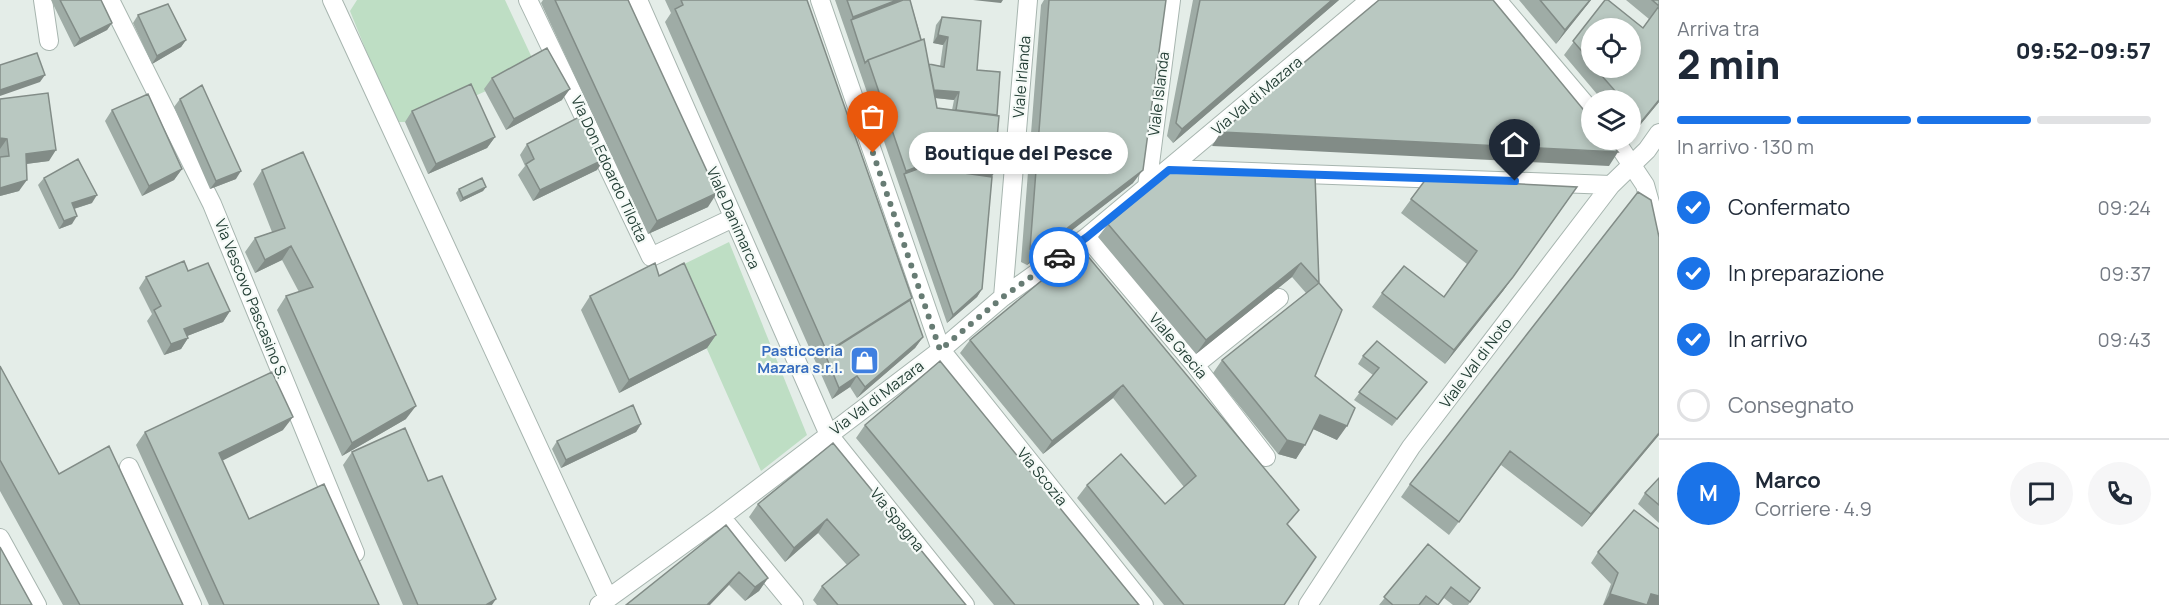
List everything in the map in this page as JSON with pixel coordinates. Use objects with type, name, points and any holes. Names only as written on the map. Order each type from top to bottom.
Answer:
[{"type":"street","points":[[43,0],[49,41]]},
{"type":"street","name":"Via Vescovo Pascasino S.","points":[[110,0],[212,204],[363,573]]},
{"type":"street","points":[[332,0],[603,601]]},
{"type":"street","name":"Via Don Edoardo Tilotta","points":[[528,0],[651,257],[733,218]]},
{"type":"street","name":"Viale Danimarca","points":[[638,0],[829,435]]},
{"type":"street","name":"Via Scozia","points":[[820,0],[940,350],[1144,605]]},
{"type":"street","name":"Viale Irlanda","points":[[1003,297],[1028,0]]},
{"type":"street","name":"Viale Islanda","points":[[1147,187],[1171,0]]},
{"type":"street","name":"Via Val di Mazara","points":[[603,601],[721,517],[940,350],[1003,297],[1087,237],[1370,0]]},
{"type":"street","points":[[1497,0],[1581,99]]},
{"type":"street","name":"Viale Val di Noto","points":[[1308,605],[1411,447],[1611,185],[1631,166],[1659,133]]},
{"type":"street","points":[[1621,150],[1631,166],[1652,186],[1659,236]]},
{"type":"street","points":[[1169,170],[1611,185]]},
{"type":"street","name":"Viale Grecia","points":[[1087,237],[1195,364],[1266,457]]},
{"type":"street","points":[[1195,364],[1279,298]]},
{"type":"street","name":"Via Spagna","points":[[829,435],[965,605]]},
{"type":"street","points":[[129,467],[192,605]]},
{"type":"street","points":[[721,517],[794,605]]},
{"type":"street","points":[[0,538],[37,605]]},
{"type":"green space","points":[[357,0],[505,0],[534,62],[486,91],[466,100],[463,95],[405,122],[395,122],[350,11]]},
{"type":"green space","points":[[729,242],[807,435],[761,471],[672,270]]},
{"type":"building","points":[[60,0],[101,0],[112,23],[80,39]]},
{"type":"building","points":[[555,0],[628,0],[717,193],[657,221]]},
{"type":"building","points":[[681,0],[807,0],[912,298],[827,352],[675,9],[683,5]]},
{"type":"building","points":[[847,0],[897,0],[853,17]]},
{"type":"building","points":[[903,0],[910,0],[921,40],[865,63],[851,20]]},
{"type":"building","points":[[1049,0],[1166,0],[1143,170],[1036,252],[1030,249]]},
{"type":"building","points":[[1200,0],[1332,0],[1182,129],[1176,123]]},
{"type":"building","points":[[1379,0],[1493,0],[1581,107],[1581,150],[1616,150],[1618,152],[1221,132]]},
{"type":"building","points":[[1540,0],[1590,0],[1565,30]]},
{"type":"building","points":[[1605,0],[1608,0],[1630,18],[1591,18]]},
{"type":"building","points":[[168,4],[186,40],[157,56],[138,15]]},
{"type":"building","points":[[1659,6],[1659,100],[1641,122],[1641,90],[1614,90],[1604,78],[1641,78],[1641,26],[1643,28]]},
{"type":"building","points":[[942,17],[981,21],[977,70],[1000,72],[997,115],[956,110],[959,92],[934,90],[929,64],[944,67],[948,37],[938,35]]},
{"type":"building","points":[[1581,31],[1581,50],[1573,41]]},
{"type":"building","points":[[924,39],[937,108],[999,116],[994,173],[952,168],[949,155],[906,171],[868,60]]},
{"type":"building","points":[[547,48],[570,89],[514,119],[492,78]]},
{"type":"building","points":[[37,53],[45,75],[0,90],[0,65]]},
{"type":"building","points":[[471,84],[495,137],[436,164],[412,111]]},
{"type":"building","points":[[202,85],[241,171],[216,181],[180,99]]},
{"type":"building","points":[[48,93],[56,150],[26,154],[27,180],[0,188],[0,157],[9,156],[7,139],[0,138],[0,99]]},
{"type":"building","points":[[148,94],[182,169],[149,186],[112,110]]},
{"type":"building","points":[[581,116],[591,143],[597,141],[605,159],[540,190],[526,164],[534,159],[527,144]]},
{"type":"building","points":[[303,152],[416,406],[352,443],[286,296],[313,287],[291,246],[265,260],[255,238],[285,228],[262,170]]},
{"type":"building","points":[[947,158],[950,171],[992,177],[982,289],[953,315],[904,174]]},
{"type":"building","points":[[78,159],[97,195],[72,203],[77,216],[64,221],[44,178]]},
{"type":"building","points":[[1171,171],[1315,175],[1319,283],[1301,263],[1206,340],[1108,224]]},
{"type":"building","points":[[482,178],[486,187],[463,198],[459,189]]},
{"type":"building","points":[[1426,179],[1577,187],[1513,277],[1454,350],[1382,293],[1404,266],[1444,297],[1477,251],[1411,199]]},
{"type":"building","points":[[1638,192],[1651,200],[1659,237],[1659,433],[1591,514],[1510,451],[1459,522],[1410,484]]},
{"type":"building","points":[[1081,248],[1299,510],[1287,524],[1316,557],[1284,605],[1184,605],[1087,485],[1121,454],[1165,504],[1196,476],[1123,385],[1052,441],[970,340]]},
{"type":"building","points":[[184,261],[188,271],[208,263],[230,311],[184,329],[188,338],[171,344],[154,310],[161,306],[146,277]]},
{"type":"building","points":[[655,263],[659,276],[684,263],[716,335],[629,380],[590,296]]},
{"type":"building","points":[[1319,283],[1342,310],[1315,376],[1355,408],[1347,426],[1320,415],[1305,445],[1287,440],[1222,360]]},
{"type":"building","name":"Pasticceria Mazara s.r.l.","points":[[910,300],[923,337],[865,387],[857,376],[839,388],[825,354]]},
{"type":"building","points":[[1377,341],[1427,382],[1397,419],[1359,392],[1379,368],[1363,356]]},
{"type":"building","points":[[940,361],[1139,605],[1015,605],[865,425]]},
{"type":"building","points":[[0,366],[59,474],[109,446],[183,605],[80,605],[0,460]]},
{"type":"building","points":[[272,372],[293,417],[219,453],[249,519],[324,484],[379,605],[224,605],[145,432]]},
{"type":"building","points":[[633,405],[641,424],[566,460],[557,441]]},
{"type":"building","points":[[405,428],[428,481],[442,476],[496,599],[486,605],[418,605],[352,452]]},
{"type":"building","points":[[833,443],[966,605],[838,605],[822,586],[859,555],[827,519],[794,548],[758,504]]},
{"type":"building","points":[[1659,478],[1659,505],[1645,493]]},
{"type":"building","points":[[1634,510],[1659,529],[1659,596],[1651,594],[1647,605],[1610,594],[1618,573],[1598,552]]},
{"type":"building","points":[[726,525],[768,578],[755,587],[739,572],[707,605],[626,605]]},
{"type":"building","points":[[1428,544],[1480,588],[1470,602],[1451,587],[1438,605],[1426,596],[1419,605],[1393,605],[1384,597]]},
{"type":"building","points":[[0,547],[32,605],[0,605]]},
{"type":"way so far","points":[[873,153],[940,350],[1003,297],[1059,257]]},
{"type":"place","name":"Boutique del Pesce","points":[[873,153]]},
{"type":"place","name":"Pasticceria Mazara s.r.l.","points":[[864,360]]},
{"type":"route","points":[[1059,257],[1169,170],[1515,181]]}]
